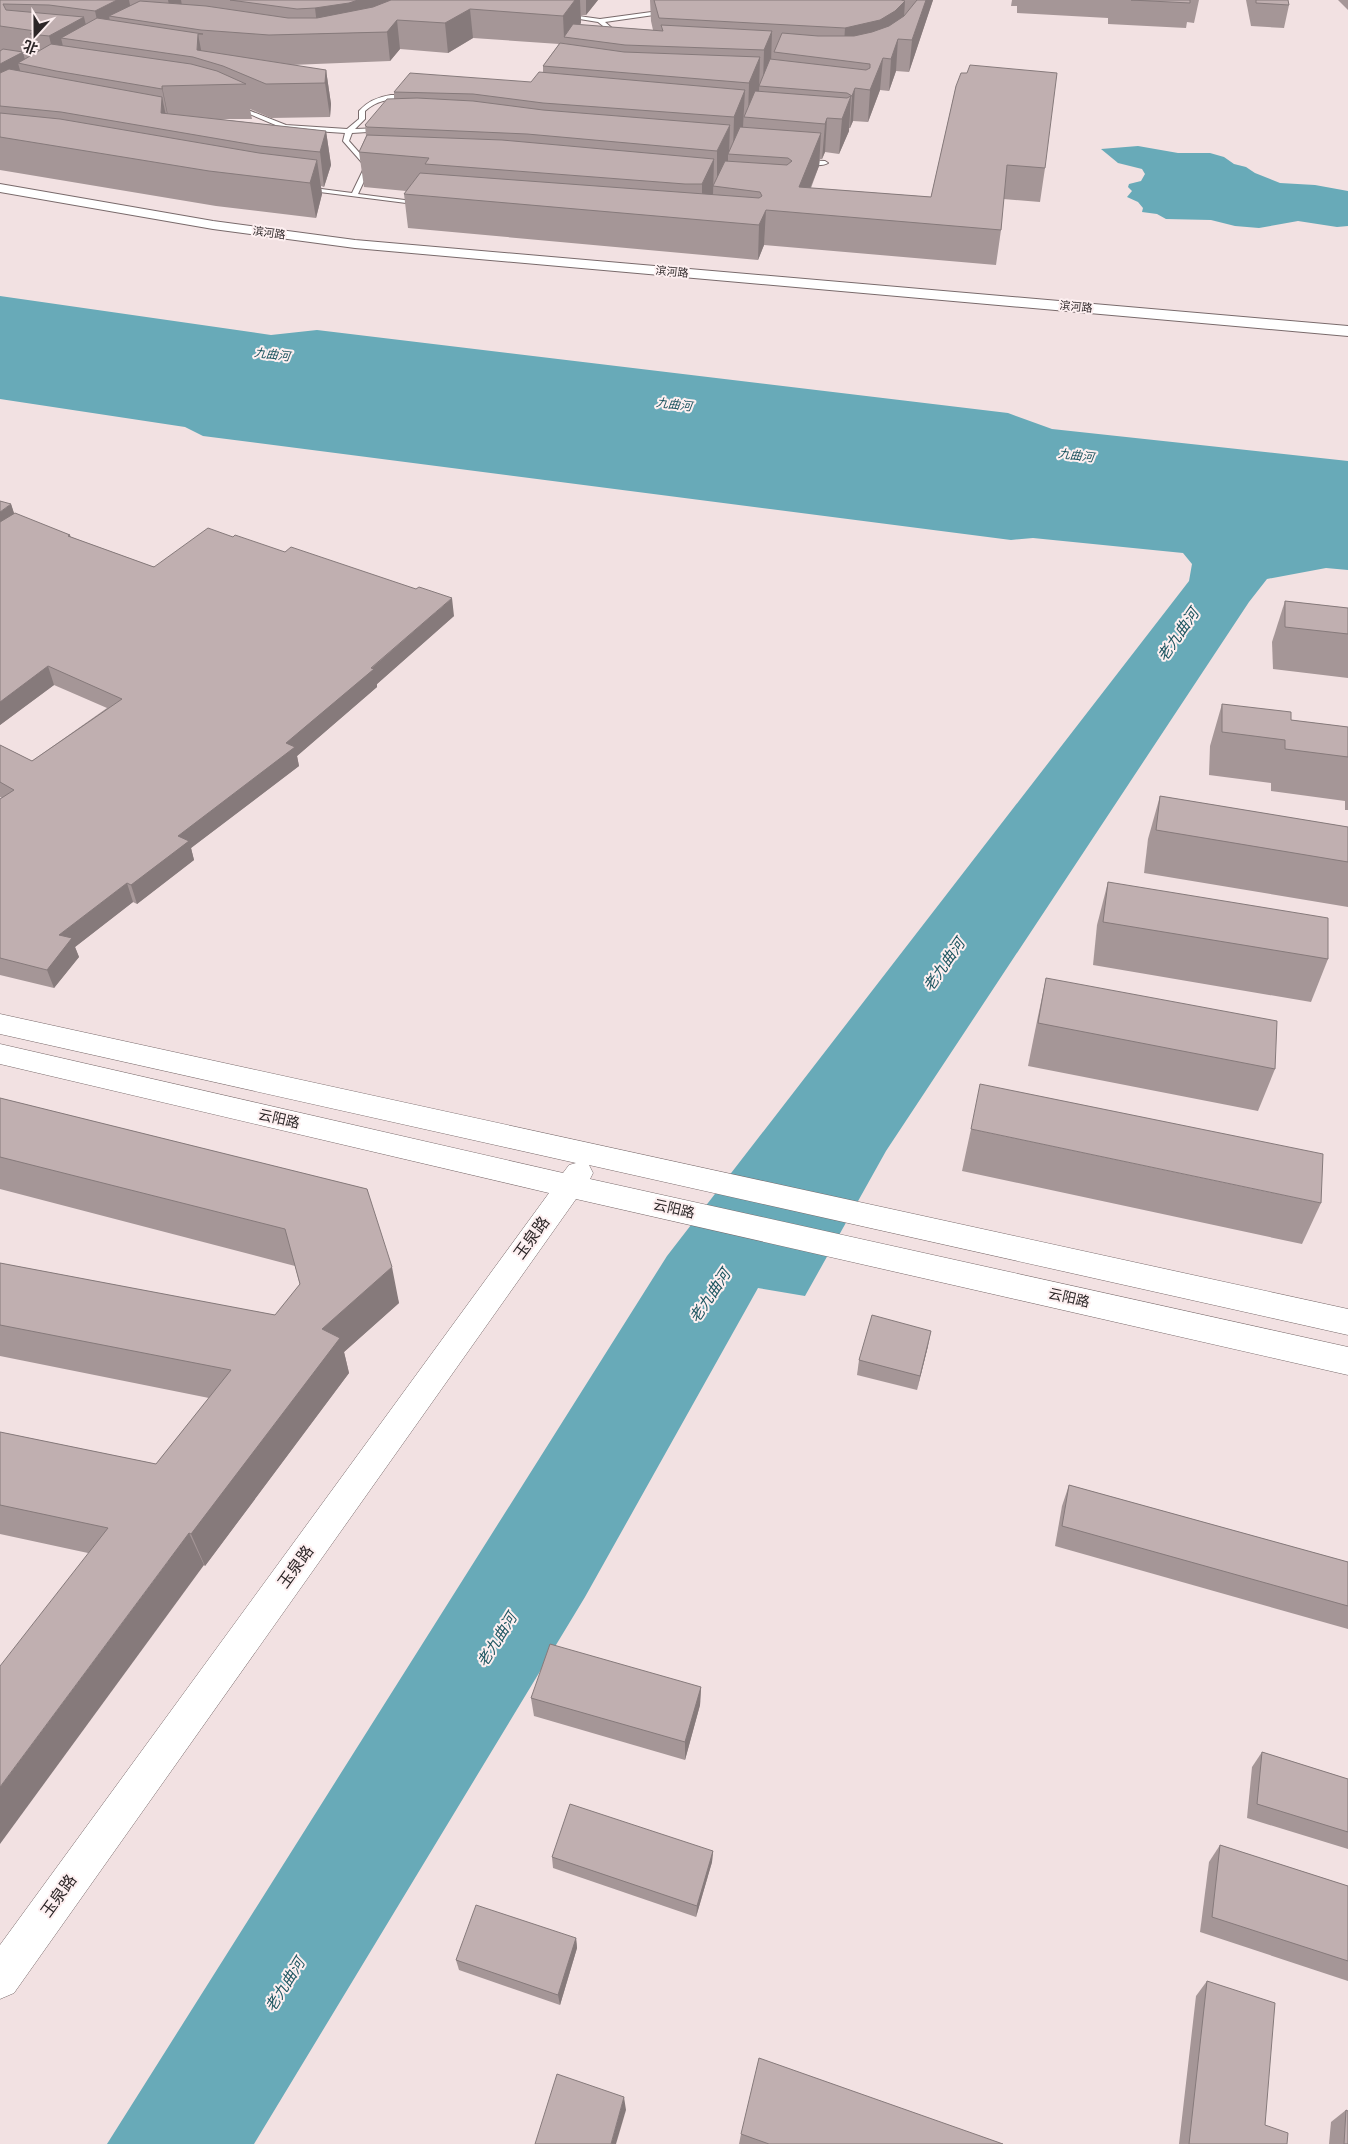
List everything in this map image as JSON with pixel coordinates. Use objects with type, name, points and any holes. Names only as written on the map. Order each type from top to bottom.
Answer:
[{"type":"street","name":"滨河路","points":[[0,188],[213,225],[355,244],[1348,331]]},
{"type":"street","points":[[0,1024],[1348,1322]]},
{"type":"street","name":"云阳路","points":[[0,1054],[569,1186],[1348,1361]]},
{"type":"street","name":"玉泉路","points":[[0,1979],[591,1155]]},
{"type":"lane","points":[[555,15],[600,21],[676,11]]},
{"type":"lane","points":[[600,21],[626,43]]},
{"type":"lane","points":[[354,194],[371,166],[346,140],[349,131],[362,119],[362,111],[368,104],[379,99],[395,96],[417,97]]},
{"type":"lane","points":[[226,102],[259,118],[285,127],[349,131],[388,129]]},
{"type":"lane","points":[[795,161],[825,164]]},
{"type":"lane","points":[[301,188],[354,194],[392,201],[432,204]]},
{"type":"water","points":[[1138,146],[1178,153],[1210,153],[1224,157],[1234,164],[1246,167],[1255,173],[1280,183],[1315,185],[1348,191],[1348,226],[1337,227],[1298,221],[1259,228],[1235,226],[1211,220],[1166,219],[1157,214],[1142,212],[1143,208],[1138,202],[1127,197],[1132,191],[1128,187],[1129,184],[1141,181],[1145,174],[1142,169],[1118,163],[1101,149]]},
{"type":"water","points":[[0,296],[271,335],[317,330],[1008,413],[1052,429],[1348,461],[1348,570],[1326,568],[1267,579],[1249,602],[886,1151],[805,1296],[758,1288],[585,1597],[254,2144],[107,2144],[667,1256],[1189,581],[1192,564],[1183,553],[1033,538],[1011,540],[203,436],[185,427],[0,399]]},
{"type":"building","points":[[0,0],[117,0],[95,11],[49,5],[3,4],[6,10],[84,17],[49,36],[30,34],[35,31],[0,26]]},
{"type":"building","points":[[230,0],[358,0],[349,3],[297,9]]},
{"type":"building","points":[[391,0],[575,0],[563,16],[470,9],[445,23],[397,20],[387,32],[269,35],[201,30],[109,16],[140,1],[206,6],[288,18],[317,18],[373,7]]},
{"type":"building","points":[[654,0],[905,1],[895,11],[880,20],[845,28],[659,18]]},
{"type":"building","points":[[917,0],[926,0],[912,40],[898,39],[891,59],[883,58],[870,90],[855,88],[852,96],[847,93],[759,86],[770,59],[866,70],[870,68],[870,64],[774,52],[782,33],[854,36],[872,32],[889,26],[904,16]]},
{"type":"building","points":[[1131,0],[1190,0],[1190,3]]},
{"type":"building","points":[[1256,0],[1288,0],[1289,5],[1256,3]]},
{"type":"building","points":[[97,18],[203,34],[198,34],[197,50],[326,70],[325,83],[266,84],[223,66],[193,57],[61,38]]},
{"type":"building","points":[[573,24],[663,31],[661,25],[772,31],[764,50],[625,45],[564,37]]},
{"type":"building","points":[[560,43],[624,52],[760,57],[749,83],[543,66]]},
{"type":"building","points":[[51,44],[191,64],[217,71],[246,84],[162,86],[162,89],[18,63]]},
{"type":"building","points":[[3,49],[23,52],[0,64],[0,51]]},
{"type":"building","points":[[970,65],[1057,73],[1045,168],[1007,165],[1001,230],[766,210],[759,225],[404,194],[420,173],[759,198],[762,196],[760,192],[713,186],[725,161],[787,165],[792,161],[788,158],[728,154],[740,127],[821,133],[799,187],[931,197],[956,86],[961,73],[967,73]]},
{"type":"building","points":[[9,69],[162,97],[161,113],[326,131],[320,152],[260,146],[61,112],[0,106],[0,73]]},
{"type":"building","points":[[539,72],[745,90],[734,117],[543,103],[473,94],[394,92],[410,73],[531,82]]},
{"type":"building","points":[[755,91],[847,98],[851,96],[842,119],[827,118],[825,124],[744,117]]},
{"type":"building","points":[[417,98],[473,101],[543,110],[730,125],[717,151],[527,134],[367,127],[365,125],[387,99]]},
{"type":"building","points":[[0,113],[60,119],[259,153],[317,160],[310,183],[209,171],[0,137]]},
{"type":"building","points":[[367,135],[502,140],[714,159],[702,184],[685,184],[425,164],[429,158],[359,152]]},
{"type":"building","points":[[0,501],[11,504],[0,512]]},
{"type":"building","points":[[15,513],[70,535],[68,536],[154,567],[208,528],[285,552],[291,547],[416,589],[419,587],[452,598],[371,668],[374,669],[286,743],[295,747],[178,836],[189,841],[131,885],[127,883],[59,935],[72,938],[47,970],[0,958],[0,799],[14,790],[0,782],[0,745],[32,761],[122,699],[48,666],[0,702],[0,522]]},
{"type":"building","points":[[1285,601],[1348,608],[1348,634],[1285,627]]},
{"type":"building","points":[[1222,704],[1291,712],[1291,720],[1348,727],[1348,757],[1285,749],[1285,740],[1222,732]]},
{"type":"building","points":[[1160,796],[1348,827],[1348,862],[1156,830]]},
{"type":"building","points":[[1108,882],[1328,918],[1328,959],[1103,922]]},
{"type":"building","points":[[1046,978],[1277,1021],[1275,1069],[1038,1023]]},
{"type":"building","points":[[980,1084],[1323,1154],[1321,1203],[971,1129]]},
{"type":"building","points":[[0,1098],[367,1189],[392,1267],[322,1329],[340,1338],[191,1534],[189,1533],[0,1787],[0,1666],[108,1528],[0,1505],[0,1432],[156,1464],[231,1370],[0,1325],[0,1263],[275,1315],[300,1284],[285,1229],[0,1157]]},
{"type":"building","points":[[872,1315],[931,1331],[920,1376],[859,1360]]},
{"type":"building","points":[[1069,1485],[1348,1562],[1348,1606],[1062,1526]]},
{"type":"building","points":[[550,1644],[701,1687],[685,1742],[531,1698]]},
{"type":"building","points":[[1262,1752],[1348,1779],[1348,1832],[1257,1804]]},
{"type":"building","points":[[570,1804],[713,1851],[697,1906],[552,1857]]},
{"type":"building","points":[[1220,1845],[1348,1886],[1348,1961],[1212,1917]]},
{"type":"building","points":[[476,1905],[576,1938],[558,1995],[456,1960]]},
{"type":"building","points":[[1207,1981],[1275,2003],[1265,2125],[1288,2133],[1287,2144],[1189,2144]]},
{"type":"building","points":[[759,2058],[1003,2144],[769,2144],[741,2134]]},
{"type":"building","points":[[557,2074],[624,2097],[611,2144],[535,2144]]},
{"type":"building","points":[[1346,2110],[1348,2111],[1348,2144],[1344,2144]]},
{"type":"water label","name":"九曲河","points":[[272,355]]},
{"type":"water label","name":"九曲河","points":[[674,405]]},
{"type":"water label","name":"九曲河","points":[[1076,456]]},
{"type":"water label","name":"老九曲河","points":[[1178,635]]},
{"type":"water label","name":"老九曲河","points":[[944,965]]},
{"type":"water label","name":"老九曲河","points":[[710,1296]]},
{"type":"water label","name":"老九曲河","points":[[497,1640]]},
{"type":"water label","name":"老九曲河","points":[[285,1985]]}]
